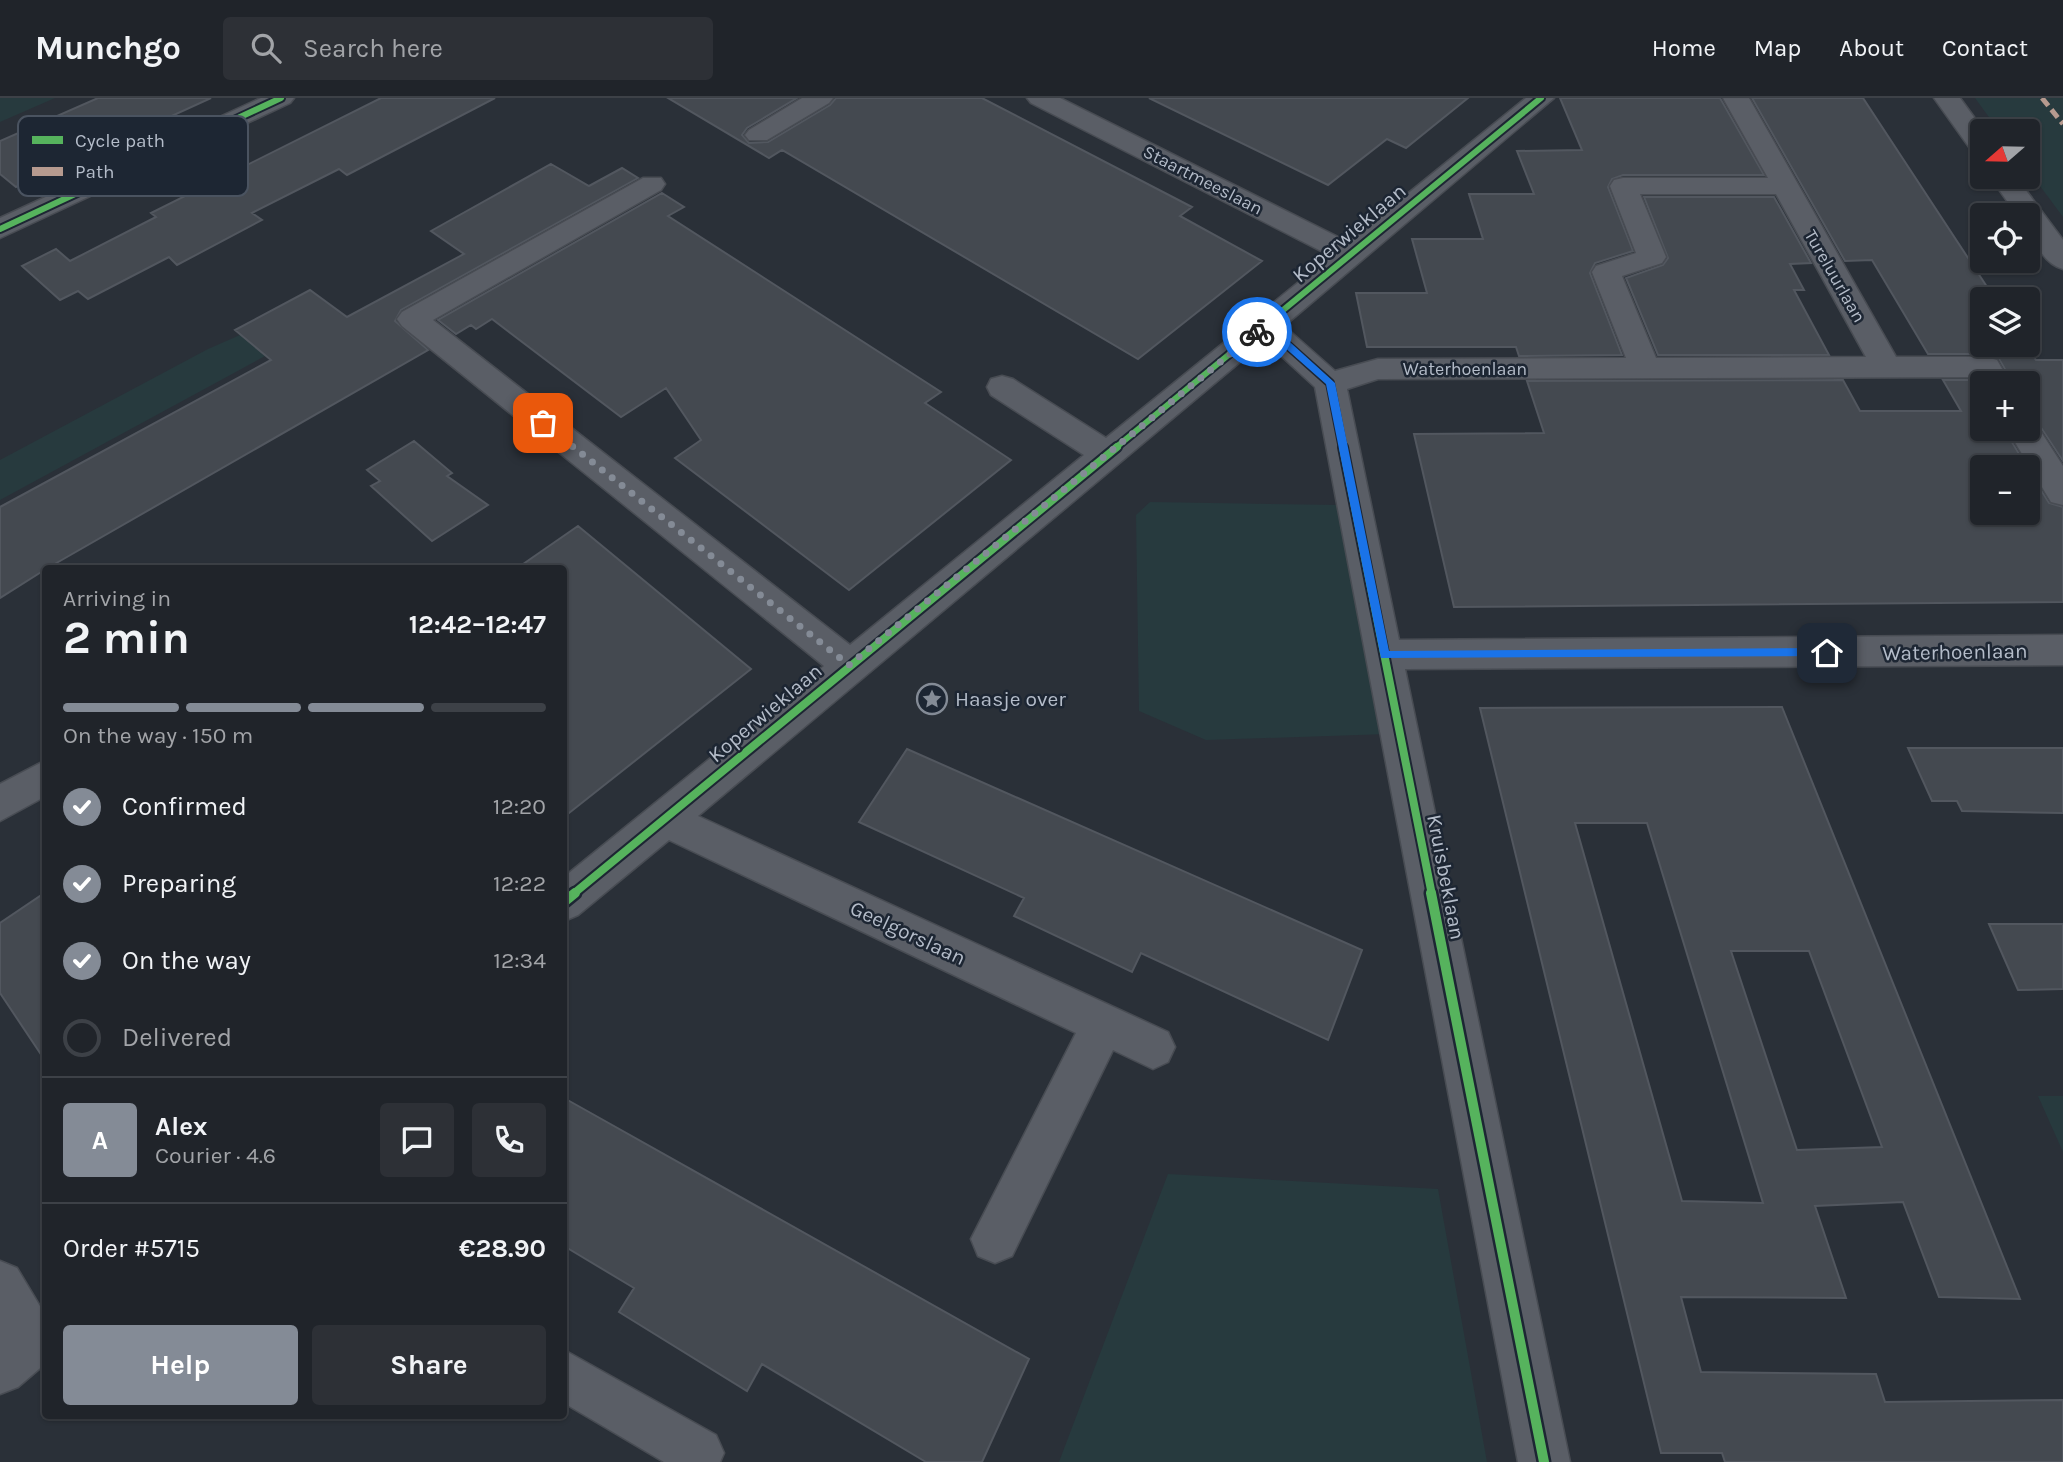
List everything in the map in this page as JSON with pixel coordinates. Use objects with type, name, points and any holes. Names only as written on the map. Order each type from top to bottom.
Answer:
[{"type":"street","points":[[243,116],[282,98]]},
{"type":"street","points":[[758,135],[820,98]]},
{"type":"street","name":"Koperwieklaan","points":[[567,900],[1541,98]]},
{"type":"street","name":"Tureluurlaan","points":[[1736,98],[1887,367]]},
{"type":"street","points":[[1947,98],[1970,130]]},
{"type":"street","name":"Staartmeeslaan","points":[[1054,101],[1351,255]]},
{"type":"street","points":[[652,184],[412,319],[849,665]]},
{"type":"street","points":[[1644,368],[1606,272],[1652,257],[1623,186],[1783,186]]},
{"type":"street","points":[[2012,189],[2063,260]]},
{"type":"street","points":[[0,229],[71,196]]},
{"type":"street","points":[[1265,326],[1330,383]]},
{"type":"street","name":"Waterhoenlaan","points":[[1330,383],[1378,369],[1986,367],[1988,371]]},
{"type":"street","name":"Kruisbeklaan","points":[[1330,383],[1544,1462]]},
{"type":"street","points":[[1002,387],[1108,455]]},
{"type":"street","points":[[2031,441],[2063,493]]},
{"type":"street","name":"Waterhoenlaan","points":[[1385,655],[2063,650]]},
{"type":"street","points":[[0,804],[42,778]]},
{"type":"street","name":"Geelgorslaan","points":[[664,819],[1153,1047]]},
{"type":"street","points":[[995,1239],[1103,1024]]},
{"type":"street","points":[[0,1285],[26,1347]]},
{"type":"street","points":[[567,1377],[698,1453],[693,1462]]},
{"type":"green space","points":[[0,98],[55,98],[0,122]]},
{"type":"green space","points":[[1975,98],[2063,98],[2063,217],[2040,186],[2040,119],[1990,119]]},
{"type":"green space","points":[[326,323],[0,500],[0,460],[208,349],[263,325]]},
{"type":"green space","points":[[1150,502],[1340,505],[1388,734],[1206,740],[1139,711],[1136,515]]},
{"type":"green space","points":[[2038,1096],[2063,1096],[2063,1152]]},
{"type":"green space","points":[[1168,1174],[1438,1189],[1487,1462],[1059,1462]]},
{"type":"building","points":[[98,98],[211,98],[172,116],[57,116]]},
{"type":"building","points":[[381,98],[495,98],[347,175],[339,169],[252,213],[262,220],[177,265],[169,257],[88,299],[78,291],[60,300],[22,266],[56,249],[70,261],[156,217],[151,213],[185,196],[248,196],[248,164]]},
{"type":"building","points":[[668,98],[797,98],[747,128],[742,135],[749,143],[768,142],[830,105],[836,98],[982,98],[1192,207],[1180,216],[1262,261],[1138,359],[782,150],[769,158]]},
{"type":"building","points":[[1149,98],[1468,98],[1406,148],[1387,139],[1328,185]]},
{"type":"building","points":[[1560,98],[1720,98],[1764,175],[1623,175],[1612,179],[1608,187],[1633,251],[1595,263],[1590,273],[1622,355],[1519,356],[1516,347],[1367,347],[1356,293],[1427,293],[1412,239],[1483,239],[1469,194],[1534,194],[1517,151],[1582,150]]},
{"type":"building","points":[[1752,98],[1863,98],[1970,261],[1970,273],[1978,273],[1987,287],[1970,287],[1970,354],[1928,354],[1872,260],[1845,261]]},
{"type":"building","points":[[18,133],[16,187],[0,174],[0,141]]},
{"type":"building","points":[[551,164],[589,186],[622,168],[638,178],[401,310],[395,321],[428,350],[53,565],[42,565],[42,572],[0,598],[0,507],[271,360],[235,330],[310,290],[347,317],[464,254],[431,231]]},
{"type":"building","points":[[662,193],[684,207],[668,216],[941,392],[925,403],[1011,460],[849,590],[675,458],[701,440],[666,388],[621,417],[492,319],[476,329],[471,325],[456,334],[438,320]]},
{"type":"building","points":[[1644,197],[1774,197],[1811,263],[1790,264],[1804,290],[1794,290],[1829,355],[1658,355],[1626,278],[1663,265],[1668,258]]},
{"type":"building","points":[[1998,357],[2063,360],[2063,461],[2040,426],[2040,371],[2006,371]]},
{"type":"building","points":[[1843,380],[1860,411],[1961,411],[1943,380],[1970,380],[1970,441],[2011,441],[2020,455],[1970,455],[1970,525],[2040,525],[2040,488],[2049,503],[2063,507],[2063,602],[1454,607],[1414,434],[1544,433],[1527,381]]},
{"type":"building","points":[[414,441],[452,473],[447,476],[488,505],[432,541],[371,486],[380,481],[367,470]]},
{"type":"building","points":[[578,526],[751,669],[567,815],[567,565],[522,565]]},
{"type":"building","points":[[1782,707],[2020,1299],[1939,1297],[1903,1202],[1815,1206],[1846,1298],[1681,1297],[1701,1372],[1876,1374],[1885,1402],[2063,1400],[2063,1462],[1725,1462],[1722,1453],[1661,1453],[1480,708]],"holes":[[[1575,823],[1647,823],[1763,1203],[1682,1201]],[[1731,951],[1809,951],[1882,1147],[1797,1150]]]},
{"type":"building","points":[[1908,748],[2063,748],[2063,813],[1962,811],[1957,801],[1932,801]]},
{"type":"building","points":[[907,749],[1362,950],[1328,1040],[1141,953],[1132,972],[1014,916],[1024,898],[859,822]]},
{"type":"building","points":[[42,895],[42,1056],[0,993],[0,923]]},
{"type":"building","points":[[1989,924],[2063,924],[2063,989],[2018,990]]},
{"type":"building","points":[[567,1100],[1029,1359],[982,1462],[926,1462],[762,1364],[747,1391],[619,1312],[634,1288],[567,1248]]},
{"type":"marked path","points":[[2042,98],[2063,124]]},
{"type":"cycle path","points":[[242,116],[281,98]]},
{"type":"cycle path","points":[[567,900],[1541,98]]},
{"type":"cycle path","points":[[0,229],[71,196]]},
{"type":"cycle path","points":[[1265,325],[1330,383],[1544,1462]]},
{"type":"way so far","points":[[543,423],[849,665],[1257,332]]},
{"type":"place","name":"Haasje over","points":[[932,699]]},
{"type":"route","points":[[1257,332],[1265,326],[1330,383],[1385,655],[1827,653]]}]
